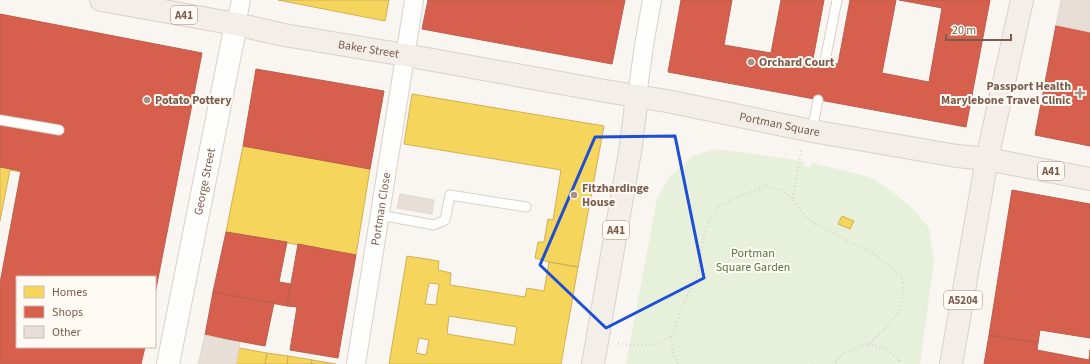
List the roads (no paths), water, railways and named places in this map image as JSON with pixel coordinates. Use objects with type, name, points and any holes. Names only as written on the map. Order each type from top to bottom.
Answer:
[{"type":"main road","name":"Baker Street","points":[[101,0],[236,24],[284,35],[637,96]]},
{"type":"main road","name":"A5204","points":[[951,364],[986,159],[1022,0]]},
{"type":"main road","name":"Portman Square","points":[[637,96],[812,131],[935,153],[986,159]]},
{"type":"main road","name":"A41","points":[[594,364],[631,146],[637,96]]},
{"type":"main road","name":"A41","points":[[986,159],[1090,179]]},
{"type":"street","name":"George Street","points":[[168,364],[241,0]]},
{"type":"street","name":"Portman Close","points":[[356,364],[414,0]]},
{"type":"street","points":[[637,96],[641,59],[652,0]]},
{"type":"lane","points":[[825,61],[837,0]]},
{"type":"lane","points":[[812,131],[818,100]]},
{"type":"lane","points":[[0,120],[59,130]]},
{"type":"lane","points":[[380,215],[434,225],[445,220],[450,194],[526,207]]},
{"type":"place","name":"Orchard Court","points":[[751,62]]},
{"type":"place","name":"Passport Health Marylebone Travel Clinic","points":[[1080,93]]},
{"type":"place","name":"Potato Pottery","points":[[147,100]]},
{"type":"place","name":"Fitzhardinge House","points":[[574,195]]},
{"type":"park label","name":"Portman Square Garden","points":[[753,260]]}]
